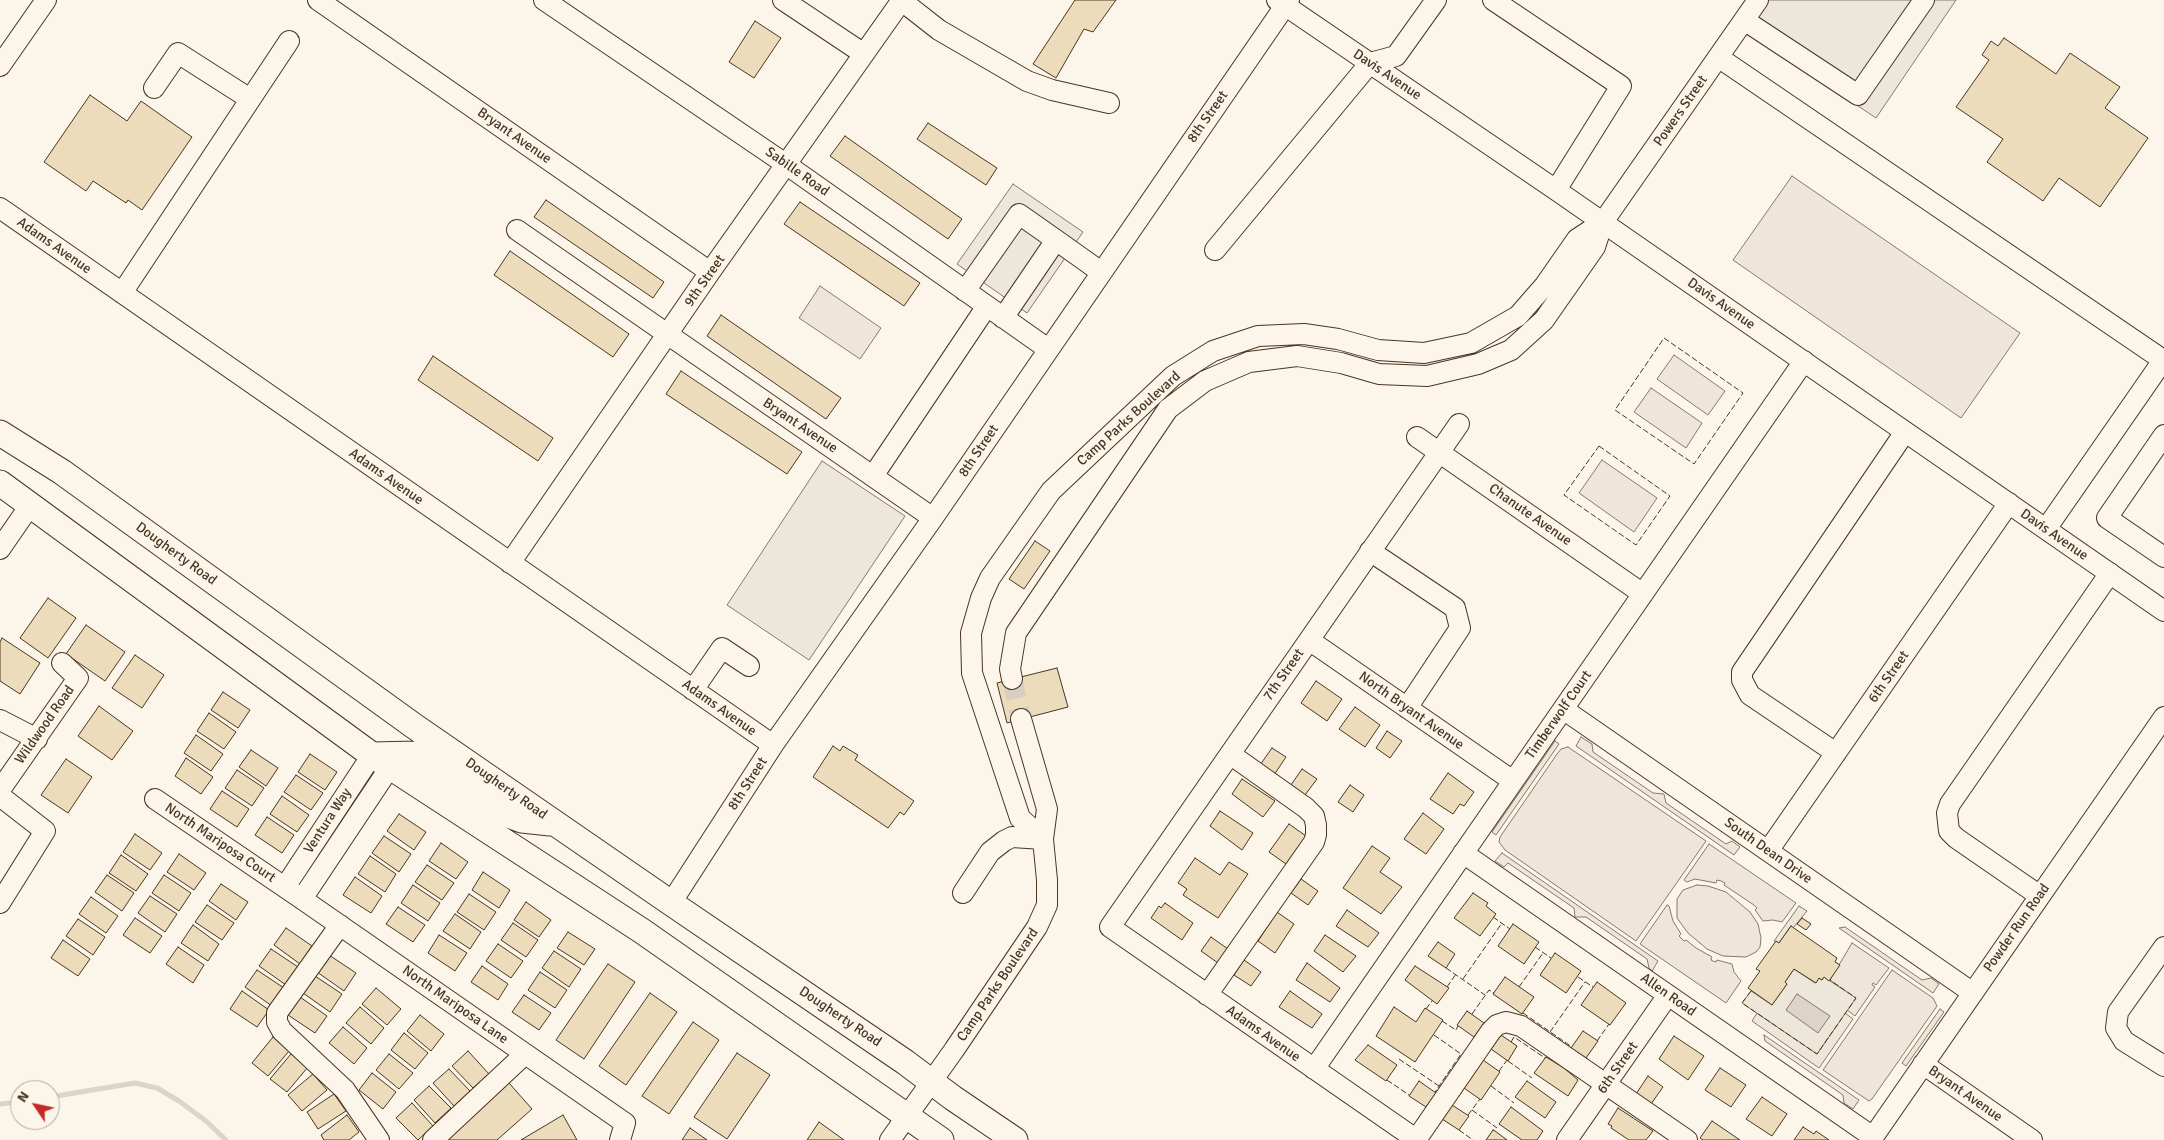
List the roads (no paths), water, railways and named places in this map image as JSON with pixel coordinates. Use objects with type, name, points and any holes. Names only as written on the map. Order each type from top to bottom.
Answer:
[{"type":"main road","name":"Dougherty Road","points":[[0,433],[62,472],[414,726],[888,1050],[1015,1140]]},
{"type":"main road","points":[[0,483],[381,761],[642,931],[941,1140]]},
{"type":"main road","points":[[381,761],[414,754],[498,810],[522,820],[556,824]]},
{"type":"street","points":[[0,66],[46,0]]},
{"type":"street","name":"Bryant Avenue","points":[[318,0],[710,272]]},
{"type":"street","name":"Sabille Road","points":[[544,0],[787,165],[1048,349]]},
{"type":"street","points":[[783,0],[864,54]]},
{"type":"street","points":[[902,0],[939,30],[1027,81],[1052,90],[1109,102]]},
{"type":"street","name":"9th Street","points":[[510,563],[710,272],[902,0]]},
{"type":"street","points":[[1215,250],[1370,63],[1396,56],[1436,0]]},
{"type":"street","points":[[1493,0],[1621,86],[1556,190]]},
{"type":"street","name":"Powers Street","points":[[1603,222],[1758,0]]},
{"type":"street","points":[[1744,20],[1858,95],[1924,0]]},
{"type":"street","name":"Davis Avenue","points":[[1283,2],[2164,611]]},
{"type":"street","name":"8th Street","points":[[671,903],[773,745],[933,518],[1283,2]]},
{"type":"street","points":[[122,293],[289,40]]},
{"type":"street","points":[[154,88],[178,53],[250,99]]},
{"type":"street","points":[[1718,57],[2162,365],[2046,529]]},
{"type":"street","name":"Adams Avenue","points":[[0,208],[773,745]]},
{"type":"street","points":[[965,291],[1019,214],[1101,272]]},
{"type":"street","name":"Camp Parks Boulevard","points":[[1012,679],[1010,669],[1016,633],[1168,409],[1205,381],[1249,362],[1297,356],[1342,364],[1379,374],[1427,376],[1478,364],[1510,350],[1544,320],[1595,247],[1603,222]]},
{"type":"street","name":"Camp Parks Boulevard","points":[[1043,839],[1020,818],[972,673],[971,633],[990,578],[1051,491],[1173,376],[1213,351],[1258,336],[1304,334],[1338,339],[1378,350],[1424,353],[1471,343],[1518,316],[1545,285],[1577,239],[1603,222]]},
{"type":"street","name":"Bryant Avenue","points":[[517,230],[933,518]]},
{"type":"street","points":[[873,476],[995,312],[1056,240]]},
{"type":"street","name":"Timberwolf Court","points":[[1314,1069],[1804,361]]},
{"type":"street","name":"7th Street","points":[[1110,927],[1459,424]]},
{"type":"street","points":[[1836,753],[1750,695],[1742,680],[1742,672],[1905,432]]},
{"type":"street","points":[[2164,435],[2107,518],[2164,557]]},
{"type":"street","name":"Chanute Avenue","points":[[1417,437],[1643,594]]},
{"type":"street","name":"6th Street","points":[[1768,851],[2009,503]]},
{"type":"street","points":[[0,549],[31,504]]},
{"type":"street","points":[[1370,551],[1454,608],[1460,628],[1407,708]]},
{"type":"street","points":[[2040,896],[1956,838],[1949,830],[1947,813],[1950,804],[2110,573]]},
{"type":"street","name":"North Bryant Avenue","points":[[1309,640],[1513,781]]},
{"type":"street","points":[[693,690],[722,648],[749,666]]},
{"type":"street","name":"Wildwood Road","points":[[0,790],[78,678],[62,663]]},
{"type":"street","name":"South Dean Drive","points":[[1563,709],[1973,993]]},
{"type":"street","name":"Powder Run Road","points":[[1872,1139],[2164,717]]},
{"type":"street","name":"Camp Parks Boulevard","points":[[890,1140],[905,1115],[931,1082],[1038,927],[1047,905],[1047,880],[1043,839],[1047,809],[1021,719]]},
{"type":"street","points":[[0,720],[37,738]]},
{"type":"street","points":[[1207,995],[1314,842],[1316,835],[1314,816],[1306,808],[1230,754]]},
{"type":"street","name":"Ventura Way","points":[[285,887],[381,761]]},
{"type":"street","name":"Ventura Way","points":[[302,899],[381,761]]},
{"type":"street","points":[[0,796],[45,831],[0,904]]},
{"type":"street","name":"North Mariposa Court","points":[[154,799],[285,887]]},
{"type":"street","points":[[963,893],[990,852],[1004,841],[1012,837],[1043,839]]},
{"type":"street","name":"Allen Road","points":[[1463,853],[1872,1139]]},
{"type":"street","name":"North Mariposa Lane","points":[[285,887],[525,1054],[623,1132]]},
{"type":"street","points":[[340,925],[277,1013],[277,1022],[282,1031],[345,1090],[379,1140]]},
{"type":"street","name":"Adams Avenue","points":[[1110,927],[1416,1140]]},
{"type":"street","points":[[2164,946],[2118,1012],[2116,1028],[2124,1042],[2164,1066]]},
{"type":"street","name":"6th Street","points":[[1567,1140],[1668,995]]},
{"type":"street","points":[[1416,1140],[1491,1031],[1506,1022],[1521,1026],[1687,1140]]},
{"type":"street","points":[[432,1140],[525,1054]]},
{"type":"street","name":"Bryant Avenue","points":[[1923,1064],[2032,1140]]},
{"type":"waterway","points":[[60,1095],[135,1083],[157,1088],[179,1101],[206,1121],[226,1140]]},
{"type":"waterway","points":[[0,1104],[10,1103]]},
{"type":"tunnel","points":[[1012,679],[1021,719]]}]
